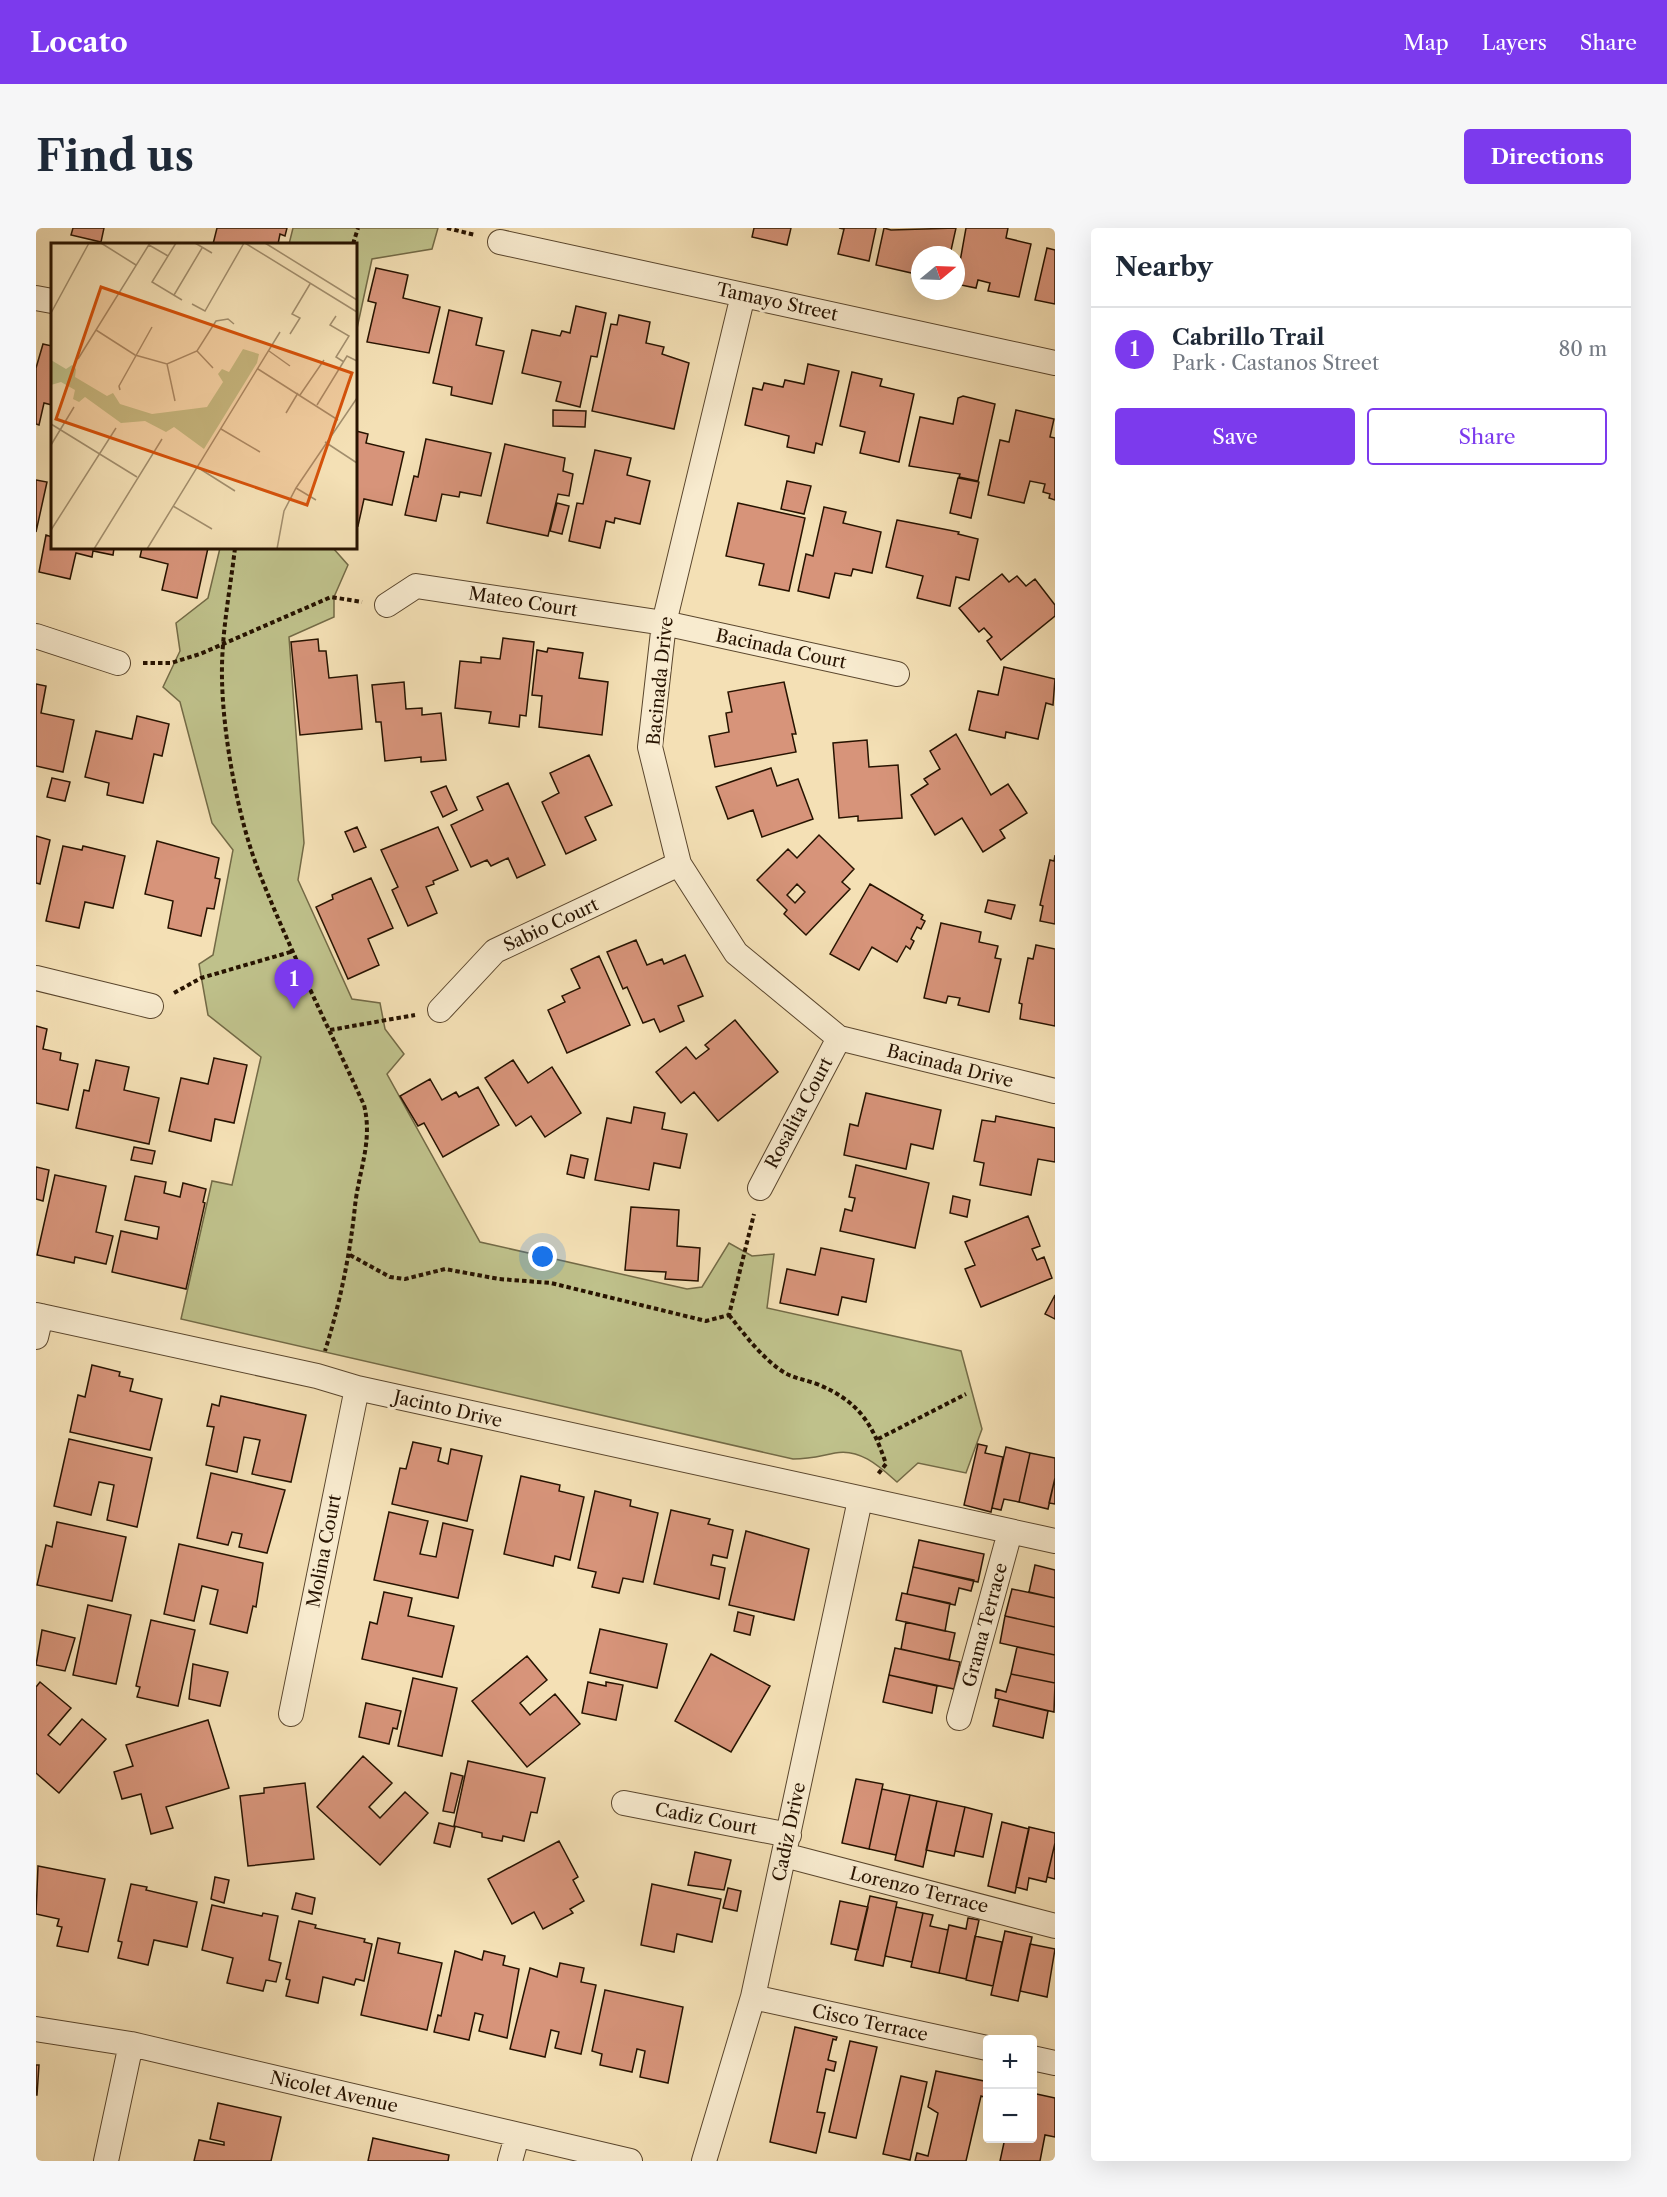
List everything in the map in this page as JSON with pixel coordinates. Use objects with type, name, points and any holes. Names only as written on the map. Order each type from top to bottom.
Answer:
[{"type":"street","name":"Tamayo Street","points":[[500,242],[1055,363]]},
{"type":"street","name":"Bacinada Drive","points":[[742,295],[664,623],[650,747],[680,864],[736,953],[839,1038],[1055,1091]]},
{"type":"street","points":[[36,298],[51,301]]},
{"type":"street","name":"Mateo Court","points":[[387,605],[416,586],[664,623]]},
{"type":"street","name":"Bacinada Court","points":[[664,623],[897,674]]},
{"type":"street","points":[[36,636],[118,663]]},
{"type":"street","name":"Sabio Court","points":[[440,1010],[495,951],[680,864]]},
{"type":"street","points":[[36,978],[151,1006]]},
{"type":"street","name":"Rosalita Court","points":[[760,1188],[839,1038]]},
{"type":"street","name":"Jacinto Drive","points":[[38,1322],[317,1376],[357,1388],[860,1500]]},
{"type":"street","name":"Molina Court","points":[[291,1714],[357,1388]]},
{"type":"street","points":[[860,1500],[1055,1541]]},
{"type":"street","name":"Cadiz Drive","points":[[704,2161],[753,1997],[860,1500]]},
{"type":"street","name":"Grama Terrace","points":[[959,1718],[1010,1532]]},
{"type":"street","name":"Cadiz Court","points":[[624,1803],[786,1845]]},
{"type":"street","name":"Lorenzo Terrace","points":[[786,1845],[1055,1926]]},
{"type":"street","name":"Cisco Terrace","points":[[753,1997],[983,2047]]},
{"type":"street","name":"Nicolet Avenue","points":[[36,2029],[131,2044],[630,2161]]},
{"type":"street","points":[[106,2161],[131,2044]]},
{"type":"street","points":[[1037,2059],[1055,2063]]},
{"type":"street","points":[[510,2161],[517,2136]]},
{"type":"path","points":[[353,243],[358,228]]},
{"type":"path","points":[[235,549],[223,643],[222,680],[226,725],[245,825],[258,870],[364,1105],[368,1121],[365,1163],[355,1205],[350,1255],[317,1376]]},
{"type":"path","points":[[118,663],[171,663],[330,597],[387,605]]},
{"type":"path","points":[[151,1006],[201,978],[294,951]]},
{"type":"path","points":[[330,1030],[440,1010]]},
{"type":"path","points":[[729,1315],[760,1188]]},
{"type":"path","points":[[350,1255],[390,1277],[405,1279],[445,1269],[499,1279],[551,1283],[706,1322],[729,1315]]},
{"type":"path","points":[[729,1315],[756,1348],[779,1370],[797,1380],[814,1383],[843,1396],[857,1407],[878,1439],[886,1464],[860,1500]]},
{"type":"path","points":[[878,1439],[966,1394]]},
{"type":"green space","points":[[293,228],[438,228],[432,249],[372,259],[357,328],[357,243],[289,243]]},
{"type":"green space","points":[[220,549],[334,549],[348,565],[334,597],[334,617],[289,637],[304,843],[298,880],[352,999],[380,1003],[385,1029],[404,1054],[387,1074],[480,1242],[687,1289],[702,1287],[729,1243],[752,1256],[774,1254],[767,1308],[961,1351],[982,1429],[966,1473],[918,1463],[897,1482],[869,1460],[853,1453],[844,1452],[793,1459],[181,1319],[212,1181],[232,1185],[261,1057],[208,1015],[199,964],[213,955],[233,850],[212,823],[180,702],[163,687],[180,651],[176,623],[208,598]]},
{"type":"building","points":[[73,228],[104,228],[101,242],[71,235]]},
{"type":"building","points":[[217,228],[287,228],[285,236],[280,234],[278,243],[213,243]]},
{"type":"building","points":[[754,228],[791,228],[787,245],[752,237]]},
{"type":"building","points":[[839,228],[876,228],[869,261],[838,254],[844,229]]},
{"type":"building","points":[[884,228],[891,230],[956,228],[952,246],[911,246],[911,273],[876,265]]},
{"type":"building","points":[[966,228],[1008,228],[1006,238],[1031,244],[1019,297],[988,291],[990,283],[978,280],[976,288],[965,286],[965,246],[963,246]]},
{"type":"building","points":[[1047,248],[1055,250],[1055,304],[1035,300]]},
{"type":"building","points":[[376,268],[408,275],[403,298],[440,307],[429,353],[367,342],[376,303],[368,301]]},
{"type":"building","points":[[576,306],[606,313],[597,357],[591,356],[580,407],[556,401],[561,382],[522,373],[532,330],[560,336],[562,331],[570,333]]},
{"type":"building","points":[[449,310],[482,318],[476,345],[504,351],[492,404],[451,395],[452,387],[433,383]]},
{"type":"building","points":[[619,315],[650,322],[646,343],[664,347],[662,354],[689,363],[674,429],[592,411],[611,324],[617,325]]},
{"type":"building","points":[[43,344],[51,346],[51,405],[44,403],[39,425],[36,424],[36,368]]},
{"type":"building","points":[[808,364],[839,371],[822,445],[816,443],[814,453],[787,447],[789,436],[745,425],[753,388],[762,390],[764,383],[783,387],[785,380],[804,384]]},
{"type":"building","points":[[852,372],[882,379],[880,386],[914,394],[899,462],[860,453],[865,432],[840,426]]},
{"type":"building","points":[[963,396],[995,404],[978,481],[959,477],[960,474],[909,466],[920,417],[953,424],[958,398]]},
{"type":"building","points":[[553,410],[586,411],[585,427],[553,426]]},
{"type":"building","points":[[1016,410],[1054,419],[1050,437],[1055,438],[1055,500],[1049,498],[1050,494],[1043,492],[1045,484],[1030,481],[1024,503],[988,495],[1000,440],[1009,442]]},
{"type":"building","points":[[357,431],[368,434],[366,443],[404,452],[392,505],[364,499],[358,526]]},
{"type":"building","points":[[426,439],[491,453],[481,496],[460,492],[459,497],[442,494],[436,521],[405,515],[414,476],[418,477]]},
{"type":"building","points":[[505,444],[565,458],[563,471],[573,474],[569,496],[558,494],[548,536],[487,523]]},
{"type":"building","points":[[595,450],[631,458],[627,475],[650,481],[640,524],[615,518],[614,523],[606,521],[600,548],[569,541],[577,503],[583,504]]},
{"type":"building","points":[[958,478],[979,482],[971,518],[950,513]]},
{"type":"building","points":[[36,480],[47,482],[36,532]]},
{"type":"building","points":[[787,481],[811,486],[804,514],[781,509]]},
{"type":"building","points":[[557,503],[569,506],[562,534],[550,531]]},
{"type":"building","points":[[738,503],[805,518],[789,591],[759,585],[764,564],[726,556]]},
{"type":"building","points":[[824,507],[846,512],[843,523],[881,532],[872,573],[853,569],[851,576],[835,573],[829,598],[798,591],[806,554],[813,556]]},
{"type":"building","points":[[897,520],[959,532],[958,534],[978,539],[969,580],[956,577],[950,606],[917,598],[923,576],[886,567]]},
{"type":"building","points":[[46,535],[51,537],[51,549],[114,549],[113,555],[93,551],[92,557],[76,553],[70,579],[39,572]]},
{"type":"building","points":[[142,549],[208,549],[197,598],[162,590],[168,564],[140,557]]},
{"type":"building","points":[[1002,574],[1009,582],[1017,576],[1026,586],[1035,579],[1055,605],[1055,616],[1001,660],[987,641],[992,637],[984,628],[979,632],[959,608]]},
{"type":"building","points":[[503,638],[534,642],[526,716],[520,715],[519,727],[489,723],[491,712],[455,708],[460,661],[481,663],[481,657],[500,659]]},
{"type":"building","points":[[318,639],[319,651],[326,651],[329,678],[357,675],[362,729],[300,735],[291,642]]},
{"type":"building","points":[[548,648],[583,653],[579,678],[608,682],[602,735],[539,727],[542,696],[532,695],[537,650],[547,652]]},
{"type":"building","points":[[1004,667],[1055,679],[1053,705],[1046,703],[1038,739],[1006,732],[1005,738],[969,730],[978,691],[998,695]]},
{"type":"building","points":[[404,682],[406,709],[422,708],[422,715],[441,713],[446,760],[421,762],[421,757],[385,761],[381,722],[376,722],[372,685]]},
{"type":"building","points":[[784,682],[796,734],[792,734],[796,752],[715,767],[709,736],[729,732],[726,713],[732,712],[728,692]]},
{"type":"building","points":[[36,684],[46,686],[41,713],[74,720],[63,772],[36,766]]},
{"type":"building","points":[[137,716],[169,724],[162,756],[154,754],[143,803],[107,795],[109,783],[85,777],[96,731],[132,739]]},
{"type":"building","points":[[956,734],[991,795],[1008,784],[1027,813],[1000,830],[1005,838],[983,852],[962,818],[935,835],[911,795],[928,784],[924,779],[940,769],[930,751]]},
{"type":"building","points":[[867,740],[869,767],[898,765],[902,818],[858,821],[858,816],[839,818],[833,743]]},
{"type":"building","points":[[589,755],[612,805],[585,817],[596,840],[566,854],[542,802],[559,793],[550,773]]},
{"type":"building","points":[[771,768],[777,786],[798,779],[813,819],[762,837],[753,810],[728,819],[716,787]]},
{"type":"building","points":[[52,778],[70,782],[65,801],[47,797]]},
{"type":"building","points":[[508,783],[545,865],[517,878],[508,858],[491,866],[487,860],[471,867],[451,825],[483,810],[477,797]]},
{"type":"building","points":[[446,786],[457,810],[443,817],[431,792]]},
{"type":"building","points":[[357,827],[366,847],[354,852],[345,832]]},
{"type":"building","points":[[438,827],[458,870],[433,881],[434,884],[426,887],[437,913],[408,926],[392,890],[398,887],[381,850]]},
{"type":"building","points":[[819,835],[854,869],[842,882],[850,889],[806,935],[784,914],[787,910],[757,880],[788,849],[797,858]],"holes":[[[797,884],[805,892],[795,903],[787,895]]]},
{"type":"building","points":[[36,836],[50,840],[40,884],[36,883]]},
{"type":"building","points":[[157,841],[219,858],[215,878],[220,879],[214,909],[207,908],[201,936],[168,928],[173,901],[145,894]]},
{"type":"building","points":[[63,846],[82,850],[83,846],[125,856],[113,908],[85,902],[79,928],[46,921]]},
{"type":"building","points":[[1055,855],[1055,924],[1040,921],[1043,906],[1040,905],[1050,860],[1054,861]]},
{"type":"building","points":[[371,878],[393,928],[368,939],[379,965],[348,979],[316,907],[333,899],[332,895]]},
{"type":"building","points":[[870,884],[923,915],[921,919],[925,921],[921,929],[917,927],[911,939],[914,941],[910,949],[906,946],[897,962],[872,947],[859,970],[830,954]]},
{"type":"building","points":[[988,900],[1015,905],[1011,919],[985,912]]},
{"type":"building","points":[[941,923],[981,932],[979,942],[998,946],[995,958],[1001,959],[989,1012],[958,1005],[960,998],[948,996],[946,1003],[924,998]]},
{"type":"building","points":[[636,940],[647,965],[662,959],[664,964],[685,955],[703,996],[678,1006],[684,1021],[660,1032],[654,1019],[643,1023],[627,987],[623,989],[607,952]]},
{"type":"building","points":[[1036,945],[1055,949],[1055,1026],[1020,1019],[1022,1004],[1019,1003],[1028,958],[1033,959]]},
{"type":"building","points":[[599,956],[630,1025],[567,1053],[548,1010],[565,1002],[562,996],[580,988],[571,969]]},
{"type":"building","points":[[735,1020],[778,1072],[718,1121],[694,1092],[681,1103],[656,1072],[686,1047],[696,1059],[709,1049],[705,1045]]},
{"type":"building","points":[[36,1026],[47,1029],[43,1049],[61,1053],[60,1060],[78,1064],[68,1110],[36,1103]]},
{"type":"building","points":[[214,1058],[247,1065],[234,1123],[215,1119],[211,1141],[169,1131],[181,1078],[208,1084]]},
{"type":"building","points":[[96,1060],[129,1067],[124,1090],[159,1098],[149,1144],[76,1128],[84,1090],[89,1091]]},
{"type":"building","points":[[513,1060],[528,1083],[552,1067],[581,1113],[545,1137],[531,1116],[516,1126],[485,1078]]},
{"type":"building","points":[[430,1079],[442,1100],[456,1092],[459,1097],[478,1087],[499,1125],[443,1157],[424,1123],[418,1126],[400,1096]]},
{"type":"building","points":[[866,1093],[941,1110],[933,1149],[911,1144],[906,1169],[844,1155],[850,1124],[858,1126]]},
{"type":"building","points":[[634,1107],[665,1113],[662,1129],[687,1134],[680,1168],[654,1163],[649,1190],[595,1180],[607,1118],[631,1123]]},
{"type":"building","points":[[996,1116],[1055,1128],[1055,1162],[1038,1159],[1031,1195],[980,1185],[984,1163],[974,1161],[982,1120],[995,1122]]},
{"type":"building","points":[[134,1147],[155,1151],[152,1164],[131,1160]]},
{"type":"building","points":[[571,1155],[588,1159],[584,1178],[567,1174]]},
{"type":"building","points":[[856,1165],[929,1183],[915,1248],[840,1231],[845,1209],[852,1211],[855,1198],[849,1197]]},
{"type":"building","points":[[36,1167],[49,1170],[43,1201],[36,1199]]},
{"type":"building","points":[[55,1175],[106,1186],[96,1232],[113,1236],[106,1264],[75,1257],[74,1263],[37,1255]]},
{"type":"building","points":[[135,1176],[166,1182],[164,1193],[180,1197],[183,1183],[206,1189],[186,1289],[112,1272],[121,1231],[157,1239],[159,1227],[125,1220]]},
{"type":"building","points":[[953,1196],[970,1200],[967,1217],[950,1213]]},
{"type":"building","points":[[631,1207],[679,1210],[677,1246],[700,1248],[698,1281],[665,1279],[666,1272],[625,1270]]},
{"type":"building","points":[[1028,1216],[1040,1246],[1032,1249],[1037,1260],[1044,1257],[1052,1278],[981,1307],[965,1269],[975,1265],[965,1242]]},
{"type":"building","points":[[821,1248],[874,1259],[866,1302],[842,1297],[838,1315],[780,1303],[787,1269],[815,1275]]},
{"type":"building","points":[[1055,1295],[1055,1319],[1045,1314]]},
{"type":"building","points":[[92,1365],[120,1372],[119,1376],[133,1379],[130,1391],[162,1399],[150,1450],[70,1432],[78,1395],[85,1397]]},
{"type":"building","points":[[221,1396],[306,1415],[291,1482],[252,1474],[260,1440],[244,1437],[237,1472],[206,1465],[214,1427],[207,1426],[212,1404],[219,1406]]},
{"type":"building","points":[[69,1439],[152,1458],[137,1527],[107,1520],[114,1485],[99,1482],[91,1515],[54,1506]]},
{"type":"building","points":[[413,1442],[441,1448],[438,1461],[448,1464],[451,1449],[482,1456],[467,1521],[392,1504],[400,1468],[406,1469]]},
{"type":"building","points":[[978,1444],[987,1446],[985,1453],[1003,1457],[991,1512],[964,1505]]},
{"type":"building","points":[[1006,1447],[1030,1453],[1019,1502],[1004,1499],[1001,1510],[992,1508]]},
{"type":"building","points":[[1030,1453],[1055,1458],[1055,1478],[1048,1509],[1019,1502]]},
{"type":"building","points":[[211,1473],[285,1490],[267,1553],[239,1547],[242,1534],[232,1532],[228,1545],[197,1538]]},
{"type":"building","points":[[521,1476],[560,1485],[559,1491],[584,1497],[570,1560],[555,1556],[553,1566],[504,1554]]},
{"type":"building","points":[[1055,1478],[1055,1504],[1049,1503]]},
{"type":"building","points":[[595,1491],[631,1500],[630,1506],[658,1513],[643,1582],[623,1578],[619,1593],[592,1587],[596,1572],[578,1568]]},
{"type":"building","points":[[671,1510],[710,1519],[708,1524],[733,1530],[727,1558],[713,1555],[711,1565],[725,1568],[719,1599],[654,1584]]},
{"type":"building","points":[[389,1512],[428,1521],[420,1554],[436,1557],[443,1523],[473,1530],[458,1598],[374,1580]]},
{"type":"building","points":[[57,1522],[126,1537],[112,1601],[37,1585],[46,1545],[52,1547]]},
{"type":"building","points":[[746,1531],[809,1549],[794,1620],[729,1605]]},
{"type":"building","points":[[919,1540],[984,1554],[978,1582],[913,1567]]},
{"type":"building","points":[[179,1544],[263,1563],[256,1607],[253,1606],[247,1633],[210,1624],[218,1590],[202,1586],[194,1621],[164,1614]]},
{"type":"building","points":[[1035,1565],[1055,1570],[1055,1598],[1029,1592]]},
{"type":"building","points":[[913,1567],[974,1580],[971,1591],[959,1588],[955,1605],[907,1594]]},
{"type":"building","points":[[1012,1589],[1055,1598],[1055,1627],[1005,1616]]},
{"type":"building","points":[[384,1592],[412,1598],[408,1616],[454,1626],[442,1677],[362,1659],[370,1622],[377,1624]]},
{"type":"building","points":[[902,1593],[950,1603],[945,1631],[896,1620]]},
{"type":"building","points":[[88,1605],[131,1615],[116,1684],[73,1675]]},
{"type":"building","points":[[738,1612],[754,1616],[750,1635],[734,1631]]},
{"type":"building","points":[[1005,1616],[1055,1627],[1055,1655],[1000,1643]]},
{"type":"building","points":[[151,1620],[195,1630],[178,1706],[137,1697],[140,1687],[136,1686]]},
{"type":"building","points":[[906,1622],[955,1633],[949,1660],[901,1649]]},
{"type":"building","points":[[600,1629],[667,1644],[657,1688],[590,1673]]},
{"type":"building","points":[[42,1630],[75,1638],[65,1671],[36,1665]]},
{"type":"building","points":[[1017,1647],[1055,1655],[1055,1683],[1011,1674]]},
{"type":"building","points":[[895,1648],[960,1662],[954,1689],[889,1675]]},
{"type":"building","points":[[711,1654],[770,1686],[731,1752],[675,1721]]},
{"type":"building","points":[[527,1656],[547,1680],[520,1703],[530,1715],[555,1694],[580,1724],[527,1767],[472,1701]]},
{"type":"building","points":[[193,1664],[228,1672],[220,1706],[189,1699]]},
{"type":"building","points":[[1011,1674],[1055,1683],[1054,1712],[995,1698],[996,1689],[1006,1692]]},
{"type":"building","points":[[889,1675],[937,1686],[932,1713],[883,1702]]},
{"type":"building","points":[[413,1678],[457,1688],[442,1756],[398,1746]]},
{"type":"building","points":[[40,1682],[71,1708],[48,1735],[60,1745],[82,1719],[106,1739],[59,1793],[36,1773],[36,1687]]},
{"type":"building","points":[[588,1682],[606,1686],[606,1682],[623,1685],[616,1720],[582,1713]]},
{"type":"building","points":[[999,1699],[1048,1711],[1043,1738],[993,1726]]},
{"type":"building","points":[[366,1703],[401,1711],[397,1729],[393,1728],[389,1744],[359,1737]]},
{"type":"building","points":[[208,1720],[229,1788],[166,1807],[173,1828],[151,1834],[141,1794],[122,1799],[114,1772],[133,1766],[126,1745]]},
{"type":"building","points":[[363,1756],[392,1783],[369,1807],[380,1818],[405,1792],[428,1813],[380,1865],[317,1807]]},
{"type":"building","points":[[468,1761],[545,1778],[537,1813],[531,1812],[524,1841],[503,1836],[502,1841],[482,1837],[482,1833],[454,1826]]},
{"type":"building","points":[[451,1773],[463,1776],[454,1813],[443,1811]]},
{"type":"building","points":[[856,1779],[883,1784],[869,1849],[842,1843]]},
{"type":"building","points":[[305,1783],[314,1859],[248,1866],[240,1796],[264,1793],[264,1788]]},
{"type":"building","points":[[882,1789],[910,1795],[896,1855],[869,1849]]},
{"type":"building","points":[[910,1795],[937,1801],[923,1867],[895,1860]]},
{"type":"building","points":[[937,1801],[965,1807],[954,1856],[926,1850]]},
{"type":"building","points":[[965,1807],[992,1814],[983,1857],[955,1851]]},
{"type":"building","points":[[1002,1822],[1029,1829],[1015,1893],[988,1886]]},
{"type":"building","points":[[439,1823],[455,1827],[450,1847],[434,1843]]},
{"type":"building","points":[[1029,1827],[1055,1833],[1055,1843],[1046,1882],[1029,1878],[1027,1890],[1016,1887]]},
{"type":"building","points":[[559,1841],[578,1877],[573,1880],[584,1901],[570,1909],[573,1913],[543,1929],[534,1912],[512,1924],[488,1879]]},
{"type":"building","points":[[1055,1843],[1055,1879],[1047,1877]]},
{"type":"building","points":[[695,1852],[731,1860],[724,1890],[688,1885]]},
{"type":"building","points":[[38,1866],[105,1879],[88,1952],[57,1946],[62,1927],[57,1926],[59,1919],[36,1914]]},
{"type":"building","points":[[215,1877],[229,1880],[224,1903],[211,1899]]},
{"type":"building","points":[[131,1884],[147,1887],[146,1890],[197,1902],[187,1947],[154,1940],[148,1965],[118,1958],[122,1942],[118,1941]]},
{"type":"building","points":[[652,1884],[721,1899],[712,1942],[677,1934],[674,1952],[641,1945]]},
{"type":"building","points":[[728,1888],[741,1891],[737,1911],[723,1908]]},
{"type":"building","points":[[296,1893],[315,1898],[312,1914],[292,1909]]},
{"type":"building","points":[[870,1896],[897,1902],[883,1966],[855,1960]]},
{"type":"building","points":[[840,1901],[868,1907],[858,1950],[831,1944]]},
{"type":"building","points":[[212,1905],[262,1916],[263,1913],[278,1916],[269,1960],[281,1963],[276,1982],[266,1980],[263,1991],[227,1983],[233,1958],[202,1950]]},
{"type":"building","points":[[896,1907],[923,1913],[912,1962],[885,1956]]},
{"type":"building","points":[[923,1913],[933,1915],[930,1926],[948,1930],[939,1973],[911,1967]]},
{"type":"building","points":[[968,1918],[979,1920],[966,1979],[939,1973],[949,1925],[966,1929]]},
{"type":"building","points":[[299,1921],[316,1925],[315,1928],[365,1939],[364,1942],[372,1944],[364,1981],[356,1979],[354,1985],[323,1977],[318,2003],[286,1996],[290,1980],[286,1979]]},
{"type":"building","points":[[1005,1931],[1032,1937],[1018,2001],[991,1995]]},
{"type":"building","points":[[975,1936],[1002,1942],[993,1986],[966,1980]]},
{"type":"building","points":[[378,1938],[400,1943],[398,1953],[442,1963],[427,2030],[361,2015]]},
{"type":"building","points":[[1030,1944],[1055,1949],[1047,1997],[1020,1991]]},
{"type":"building","points":[[455,1951],[482,1960],[484,1951],[505,1956],[503,1965],[519,1969],[507,2038],[479,2031],[483,2015],[475,2013],[469,2040],[434,2032],[438,2015],[441,2016]]},
{"type":"building","points":[[560,1963],[584,1968],[581,1982],[596,1985],[581,2054],[555,2048],[559,2032],[551,2030],[545,2057],[510,2049],[530,1968],[557,1977]]},
{"type":"building","points":[[605,1990],[683,2007],[668,2083],[640,2077],[645,2051],[637,2049],[632,2072],[600,2065],[602,2054],[592,2051]]},
{"type":"building","points":[[795,2027],[837,2037],[836,2040],[833,2039],[828,2060],[836,2062],[834,2071],[826,2069],[817,2112],[825,2113],[816,2153],[770,2142]]},
{"type":"building","points":[[850,2041],[877,2047],[856,2138],[829,2132]]},
{"type":"building","points":[[36,2065],[39,2065],[37,2095],[36,2095]]},
{"type":"building","points":[[936,2071],[983,2081],[983,2097],[981,2096],[966,2161],[915,2161],[917,2153],[928,2156],[938,2113],[928,2107]]},
{"type":"building","points":[[901,2076],[927,2082],[910,2160],[883,2154]]},
{"type":"building","points":[[1037,2094],[1055,2098],[1055,2137],[1045,2135],[1040,2161],[1000,2161],[1004,2143],[1037,2143]]},
{"type":"building","points":[[218,2103],[281,2117],[271,2161],[194,2161],[199,2140],[224,2145],[224,2142],[210,2139]]},
{"type":"building","points":[[373,2138],[449,2155],[448,2161],[368,2161]]},
{"type":"place","name":"Cabrillo Trail","points":[[294,1009]]}]
